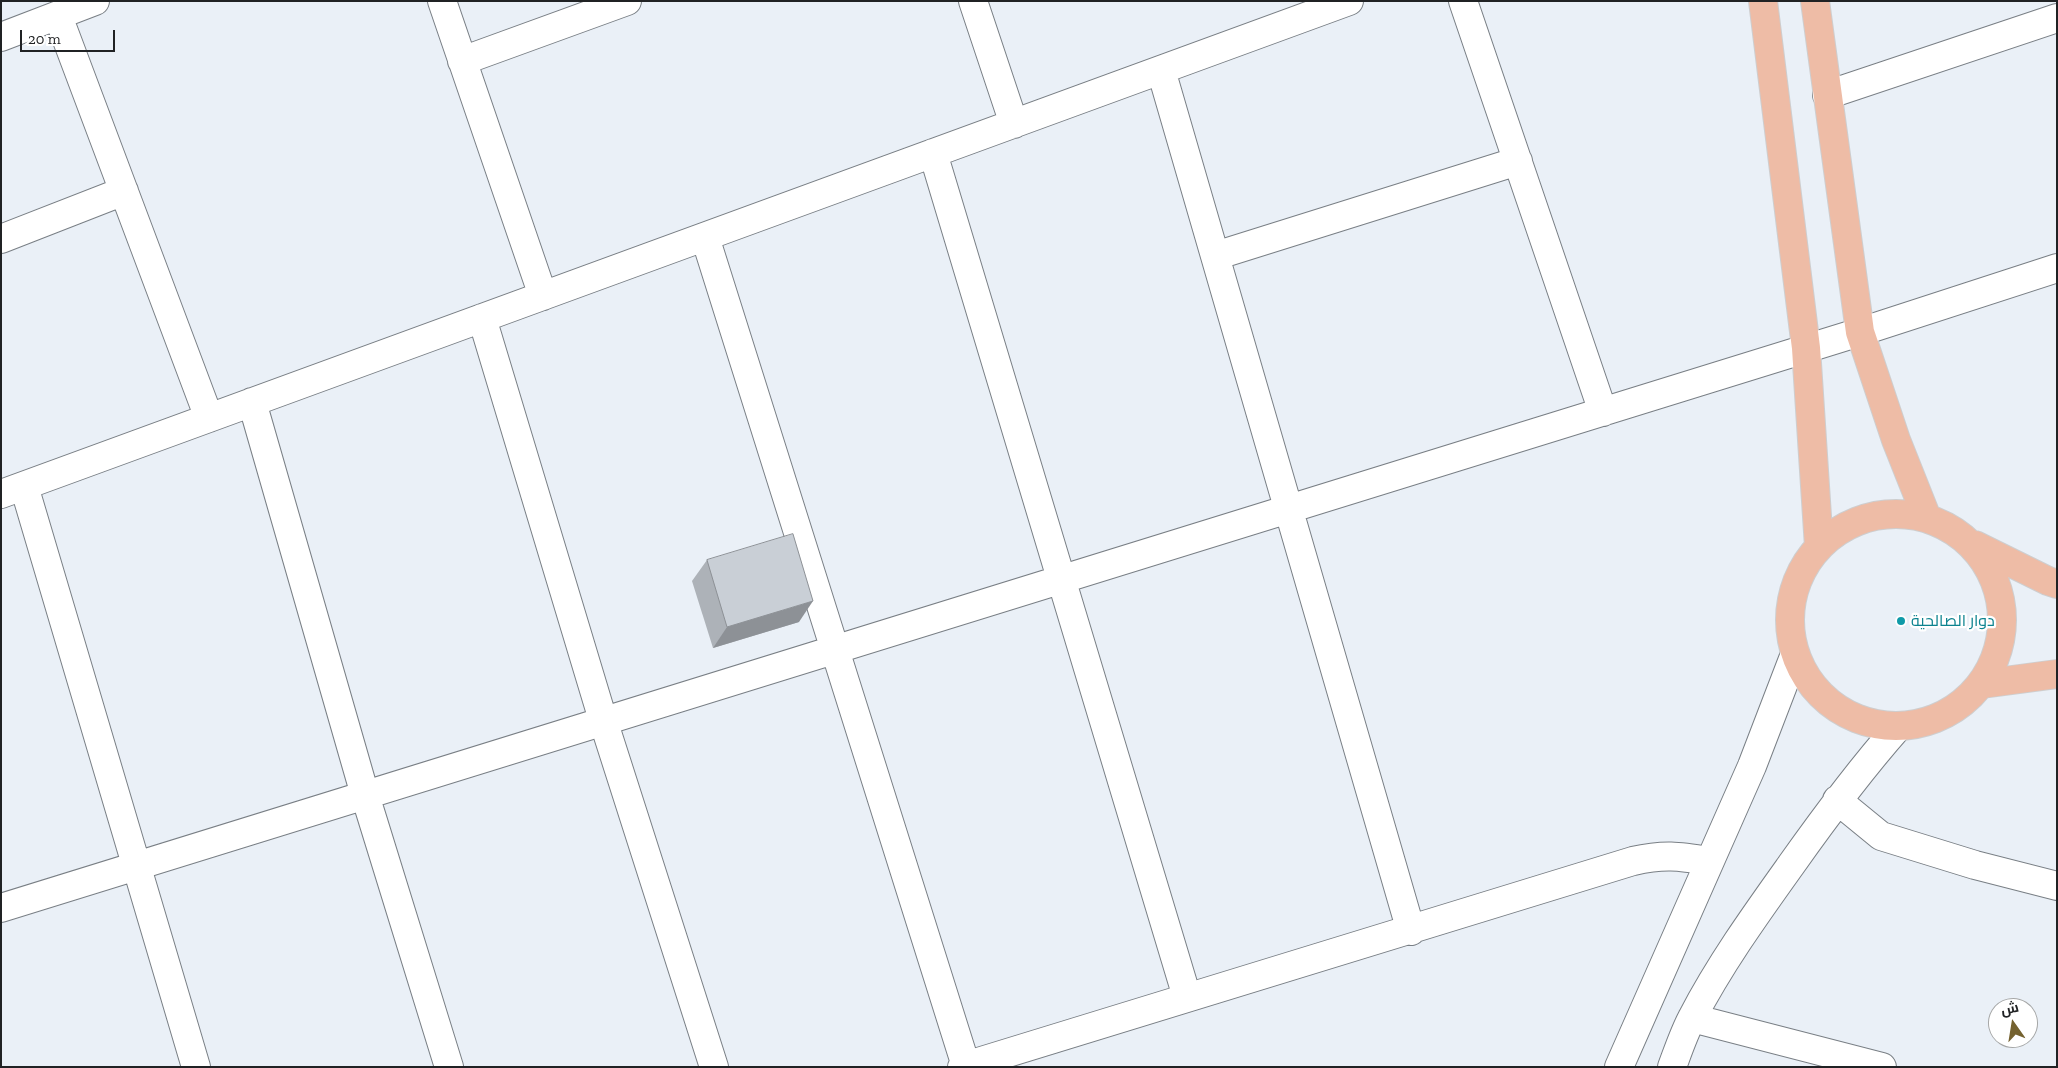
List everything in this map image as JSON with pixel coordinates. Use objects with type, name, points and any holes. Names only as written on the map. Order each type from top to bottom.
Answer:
[{"type":"main road","points":[[1764,1],[1806,348],[1819,547]]},
{"type":"main road","points":[[1815,1],[1860,332],[1896,440],[1927,518]]},
{"type":"main road","points":[[1967,541],[1983,558],[1995,578],[2002,600],[2004,622],[2001,644],[1993,665],[1982,684],[1970,697],[1945,716],[1927,723],[1898,727],[1876,725],[1854,718],[1834,707],[1817,692],[1804,674],[1795,654],[1790,636],[1789,616],[1792,597],[1798,579],[1807,562],[1819,547],[1851,524],[1888,514],[1927,518],[1948,527],[1967,541],[2048,582],[2057,584]]},
{"type":"main road","points":[[1982,684],[2057,674]]},
{"type":"street","points":[[1,37],[95,1]]},
{"type":"street","points":[[442,1],[544,296]]},
{"type":"street","points":[[462,62],[627,1]]},
{"type":"street","points":[[973,1],[1014,124]]},
{"type":"street","points":[[196,1067],[137,866],[12,490],[1349,1]]},
{"type":"street","points":[[1463,1],[1602,412]]},
{"type":"street","points":[[58,16],[209,418]]},
{"type":"street","points":[[1827,95],[2057,18]]},
{"type":"street","points":[[1161,70],[1411,931]]},
{"type":"street","points":[[934,153],[1188,997]]},
{"type":"street","points":[[1215,256],[1518,161]]},
{"type":"street","points":[[1,239],[124,191]]},
{"type":"street","points":[[705,237],[964,1066],[1411,931],[1633,861],[1658,855],[1675,855],[1709,861]]},
{"type":"street","points":[[1,908],[1860,332],[2057,268]]},
{"type":"street","points":[[482,318],[603,720],[714,1067]]},
{"type":"street","points":[[252,402],[365,795],[448,1067]]},
{"type":"street","points":[[1619,1067],[1752,766],[1795,654]]},
{"type":"street","points":[[1672,1067],[1692,1018],[1754,918],[1838,800],[1867,762],[1898,727]]},
{"type":"street","points":[[1838,800],[1881,836],[1975,865],[2057,886]]},
{"type":"street","points":[[1692,1018],[1882,1067]]},
{"type":"building","points":[[793,534],[813,601],[727,627],[707,560]]},
{"type":"place","name":"دوار الصالحية","points":[[1901,621]]}]
